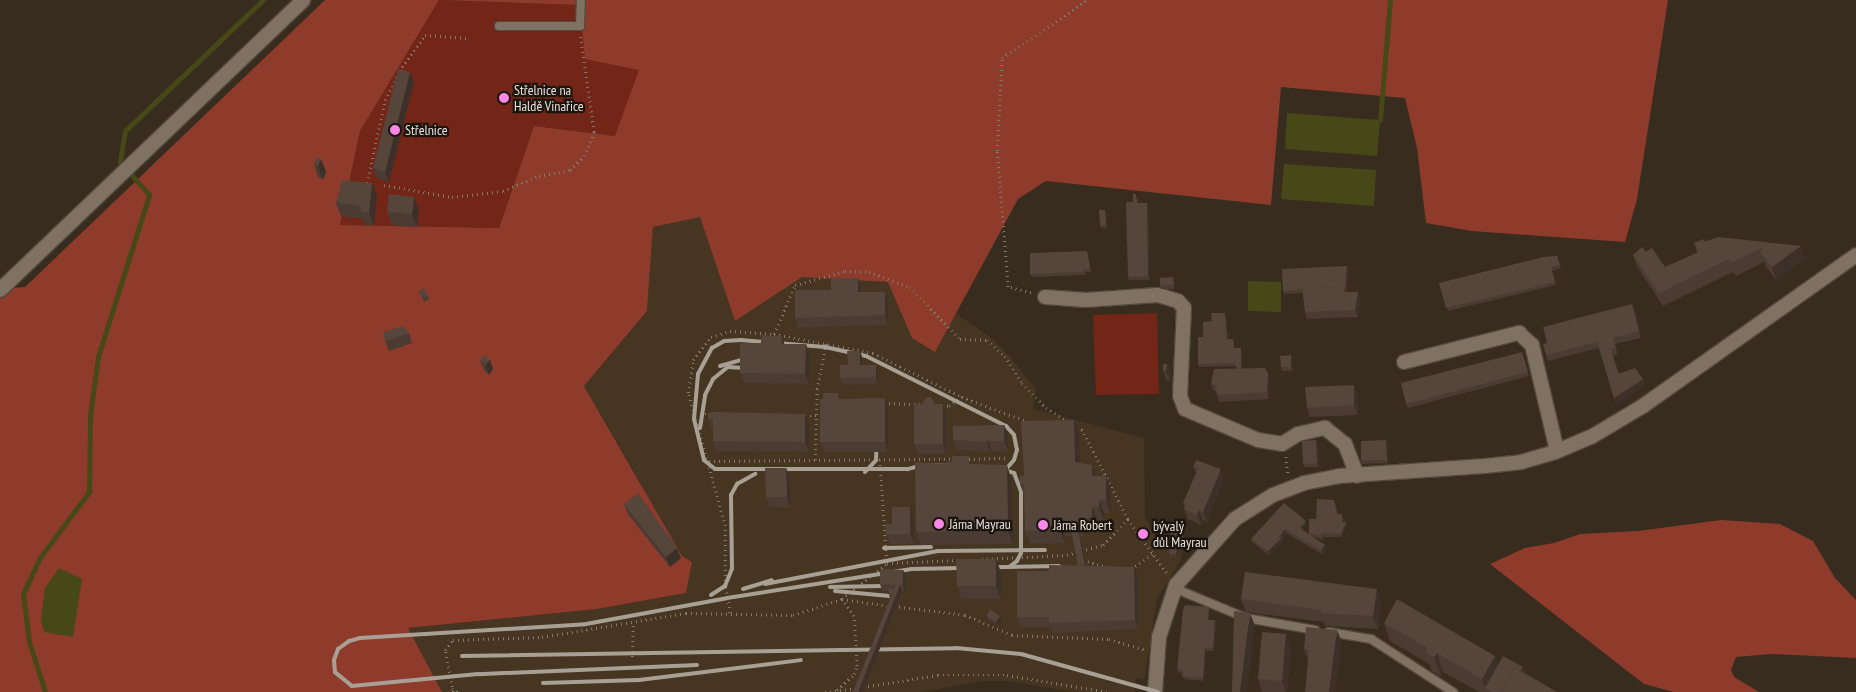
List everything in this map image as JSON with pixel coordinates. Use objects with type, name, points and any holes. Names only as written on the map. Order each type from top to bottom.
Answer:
[{"type":"street","points":[[0,290],[303,0]]},
{"type":"street","points":[[1155,692],[1158,652],[1163,622],[1175,587],[1235,519],[1273,495],[1304,483],[1357,476],[1521,462],[1557,451],[1591,437],[1643,406],[1856,255]]},
{"type":"street","points":[[1045,297],[1086,300],[1158,295],[1178,301],[1184,308],[1180,396],[1185,409],[1258,440],[1282,444],[1298,434],[1326,428],[1344,444],[1357,476]]},
{"type":"street","points":[[1404,362],[1519,333],[1532,345],[1557,451]]},
{"type":"lane","points":[[499,26],[580,26],[581,0]]},
{"type":"lane","points":[[1175,587],[1246,618],[1371,639],[1454,692]]},
{"type":"path","points":[[1045,297],[1008,287],[997,151],[1002,58],[1087,0]]},
{"type":"path","points":[[384,186],[452,197],[503,191],[539,176],[570,170],[584,156],[594,132],[580,26]]},
{"type":"path","points":[[367,183],[385,100],[405,60],[426,35],[467,38]]},
{"type":"path","points":[[774,334],[795,285],[845,271],[869,272],[910,287],[960,339],[987,340],[1005,356],[1022,383],[1046,408],[1082,430],[1128,519],[1175,587]]},
{"type":"path","points":[[730,613],[725,586],[725,526],[688,393],[693,360],[711,337],[730,331],[774,334],[873,354],[962,397],[1029,422]]},
{"type":"path","points":[[815,460],[816,399],[826,343]]},
{"type":"path","points":[[940,405],[950,406],[962,397]]},
{"type":"path","points":[[816,399],[826,400]]},
{"type":"path","points":[[883,402],[930,405]]},
{"type":"path","points":[[694,414],[711,414]]},
{"type":"path","points":[[797,416],[816,416]]},
{"type":"path","points":[[1073,428],[1082,430]]},
{"type":"path","points":[[1282,444],[1288,476]]},
{"type":"path","points":[[967,459],[1005,458]]},
{"type":"path","points":[[708,461],[958,459]]},
{"type":"path","points":[[880,460],[888,563]]},
{"type":"path","points":[[976,559],[1067,556],[1103,545],[1128,519]]},
{"type":"path","points":[[1124,570],[1131,569],[1153,554]]},
{"type":"path","points":[[1067,556],[1111,568]]},
{"type":"path","points":[[458,692],[452,691],[445,650],[453,640],[542,637],[686,613],[793,615],[842,599],[888,563],[966,560]]},
{"type":"path","points":[[842,599],[965,615],[1012,635],[1109,639],[1158,652]]},
{"type":"path","points":[[836,691],[854,674],[857,666],[854,616],[842,599]]},
{"type":"path","points":[[632,657],[633,623]]},
{"type":"path","points":[[825,692],[938,675],[1007,675],[1107,692]]},
{"type":"shaded area","points":[[325,0],[439,0],[1668,0],[1637,199],[1625,242],[1472,231],[1426,223],[1417,148],[1405,98],[1281,87],[1271,205],[1046,181],[1018,199],[935,352],[912,338],[888,282],[802,277],[735,321],[700,217],[653,227],[647,311],[584,386],[682,556],[692,562],[686,593],[597,609],[408,628],[442,692],[0,692],[0,289],[25,287]],"holes":[[[439,0],[580,5],[585,59],[639,70],[615,136],[534,126],[499,228],[340,225],[360,131]]]},
{"type":"shaded area","name":"Střelnice na Haldě Vinařice","points":[[439,0],[580,5],[640,70],[616,136],[534,126],[499,228],[340,225],[360,131]]},
{"type":"shaded area","points":[[1287,113],[1380,120],[1377,156],[1285,149]]},
{"type":"shaded area","points":[[1284,164],[1376,170],[1374,206],[1281,199]]},
{"type":"shaded area","points":[[700,216],[735,321],[801,269],[905,279],[989,336],[1011,358],[1036,389],[1033,409],[1144,438],[1145,516],[1153,534],[1184,535],[1181,560],[1157,599],[1144,680],[1136,678],[1135,692],[1074,692],[1009,681],[982,681],[922,692],[442,692],[408,628],[597,609],[686,593],[692,562],[689,559],[667,575],[639,480],[584,386],[647,311],[653,227]]},
{"type":"shaded area","points":[[1248,281],[1281,282],[1281,312],[1248,311]]},
{"type":"shaded area","points":[[1157,313],[1159,394],[1096,395],[1093,315]]},
{"type":"shaded area","points":[[1721,520],[1780,524],[1813,541],[1835,578],[1856,600],[1856,658],[1771,654],[1736,657],[1731,670],[1734,677],[1759,692],[1674,692],[1644,684],[1490,564],[1525,548],[1554,543],[1580,534],[1638,531]]},
{"type":"shaded area","points":[[59,568],[82,579],[73,637],[44,632],[41,620],[45,588]]},
{"type":"building","points":[[398,69],[410,72],[385,172],[373,168]]},
{"type":"building","points":[[317,157],[321,159],[318,166],[314,164]]},
{"type":"building","points":[[342,180],[372,183],[369,212],[361,212],[361,206],[336,203]]},
{"type":"building","points":[[389,194],[414,197],[412,214],[387,212]]},
{"type":"building","points":[[1133,194],[1136,194],[1137,203],[1147,203],[1148,276],[1128,277],[1126,202],[1133,202]]},
{"type":"building","points":[[1099,210],[1105,210],[1106,225],[1100,225]]},
{"type":"building","points":[[1718,237],[1801,246],[1772,267],[1760,252],[1762,248],[1731,263],[1729,259],[1659,293],[1633,255],[1642,247],[1646,252],[1652,248],[1665,267],[1699,252],[1694,243],[1704,239],[1705,242]]},
{"type":"building","points":[[1087,251],[1090,269],[1083,269],[1083,272],[1030,274],[1030,253]]},
{"type":"building","points":[[1557,256],[1560,265],[1551,267],[1555,282],[1446,308],[1439,283],[1543,257]]},
{"type":"building","points":[[1347,266],[1345,291],[1344,287],[1322,288],[1320,285],[1302,286],[1303,289],[1283,291],[1282,269]]},
{"type":"building","points":[[1173,277],[1173,285],[1160,286],[1160,278]]},
{"type":"building","points":[[831,278],[858,278],[858,292],[885,292],[885,315],[795,318],[795,290],[831,290]]},
{"type":"building","points":[[1320,285],[1320,288],[1344,287],[1344,292],[1358,292],[1355,310],[1305,312],[1302,286]]},
{"type":"building","points":[[424,288],[428,296],[423,298],[419,291]]},
{"type":"building","points":[[1632,304],[1639,331],[1613,338],[1616,348],[1611,349],[1618,374],[1635,368],[1643,379],[1614,398],[1597,342],[1546,355],[1543,344],[1547,343],[1543,327]]},
{"type":"building","points":[[1211,313],[1225,313],[1227,339],[1233,339],[1233,348],[1241,348],[1241,369],[1238,369],[1234,363],[1198,364],[1198,337],[1203,337],[1203,322],[1212,321]]},
{"type":"building","points":[[404,326],[409,333],[385,341],[383,332]]},
{"type":"building","points":[[761,335],[782,336],[781,344],[806,344],[805,374],[740,373],[740,343],[761,343]]},
{"type":"building","points":[[847,351],[860,351],[860,365],[876,365],[876,377],[840,378],[840,365],[848,365]]},
{"type":"building","points":[[1522,352],[1528,372],[1406,404],[1401,383]]},
{"type":"building","points":[[485,355],[490,360],[485,365],[480,360]]},
{"type":"building","points":[[1291,355],[1291,367],[1281,367],[1280,356]]},
{"type":"building","points":[[1163,364],[1167,364],[1166,371],[1163,370]]},
{"type":"building","points":[[1265,368],[1268,373],[1267,392],[1217,395],[1216,385],[1211,384],[1214,369]]},
{"type":"building","points":[[1354,385],[1354,405],[1307,408],[1305,387]]},
{"type":"building","points":[[823,393],[838,393],[838,399],[885,398],[885,442],[820,442],[820,399],[823,399]]},
{"type":"building","points":[[931,397],[935,404],[943,404],[943,444],[914,444],[914,404],[922,404],[926,398]]},
{"type":"building","points":[[708,413],[805,414],[805,442],[713,441],[713,419],[708,419]]},
{"type":"building","points":[[1074,420],[1075,462],[1092,465],[1092,476],[1106,476],[1106,500],[1099,500],[1099,507],[1092,507],[1092,518],[1081,519],[1081,523],[1060,523],[1060,530],[1025,531],[1024,484],[1020,484],[1020,476],[1024,476],[1021,421]]},
{"type":"building","points":[[1004,425],[1004,441],[988,441],[987,438],[987,442],[953,440],[953,426]]},
{"type":"building","points":[[1316,440],[1317,463],[1303,464],[1302,441]]},
{"type":"building","points":[[1386,440],[1387,460],[1361,460],[1361,441]]},
{"type":"building","points":[[952,456],[969,456],[969,464],[1007,465],[1008,531],[916,532],[915,462],[946,464],[946,462],[952,462]]},
{"type":"building","points":[[1196,460],[1221,469],[1203,512],[1199,510],[1197,515],[1184,509],[1186,504],[1183,503],[1198,469],[1193,467]]},
{"type":"building","points":[[765,468],[786,468],[787,497],[766,497]]},
{"type":"building","points":[[638,493],[677,548],[666,557],[624,504]]},
{"type":"building","points":[[1317,499],[1334,500],[1337,514],[1342,514],[1342,522],[1346,522],[1341,534],[1321,533],[1321,536],[1309,533],[1309,519],[1316,519]]},
{"type":"building","points":[[1284,503],[1306,521],[1300,528],[1325,545],[1321,550],[1285,529],[1279,537],[1282,538],[1268,551],[1251,539]]},
{"type":"building","points":[[892,507],[910,507],[910,534],[886,534],[886,524],[892,524]]},
{"type":"building","points":[[1078,529],[1085,566],[1078,565],[1071,530]]},
{"type":"building","points":[[1171,531],[1180,532],[1176,554],[1169,554]]},
{"type":"building","points":[[956,559],[996,559],[996,586],[957,586]]},
{"type":"building","points":[[1049,565],[1134,567],[1135,620],[1049,623],[1049,617],[1017,617],[1017,571],[1049,571]]},
{"type":"building","points":[[880,569],[903,570],[903,585],[900,585],[858,692],[853,692],[896,585],[880,584]]},
{"type":"building","points":[[1245,572],[1377,589],[1373,616],[1321,613],[1321,610],[1241,599]]},
{"type":"building","points":[[889,589],[894,589],[892,595],[889,595]]},
{"type":"building","points":[[1397,599],[1495,656],[1482,679],[1437,653],[1434,657],[1425,652],[1428,648],[1384,623]]},
{"type":"building","points":[[1185,605],[1209,607],[1208,620],[1215,620],[1213,648],[1205,647],[1203,678],[1182,676],[1183,670],[1177,669]]},
{"type":"building","points":[[990,609],[1000,616],[996,622],[986,616]]},
{"type":"building","points":[[1234,611],[1250,613],[1240,692],[1232,692]]},
{"type":"building","points":[[1306,627],[1337,630],[1329,692],[1305,692],[1309,650],[1304,649]]},
{"type":"building","points":[[1262,632],[1286,634],[1282,681],[1258,679]]},
{"type":"building","points":[[1503,656],[1523,667],[1520,671],[1514,667],[1502,692],[1492,692],[1485,688]]},
{"type":"building","points":[[1514,667],[1557,692],[1501,691]]},
{"type":"waterway","points":[[45,692],[29,642],[23,594],[39,559],[89,492],[90,416],[98,357],[149,195],[120,162],[125,131],[263,0]]},
{"type":"waterway","points":[[1380,120],[1390,0]]},
{"type":"railway","points":[[741,340],[825,347],[866,356],[1006,426],[1014,435],[1017,450],[1014,460],[1007,468],[923,465],[908,469],[715,469],[704,460],[694,419],[698,374],[712,348],[724,341],[741,340]]},
{"type":"railway","points":[[720,366],[744,359]]},
{"type":"railway","points":[[700,428],[705,395],[713,379],[728,367],[744,368]]},
{"type":"railway","points":[[865,472],[876,460],[877,437]]},
{"type":"railway","points":[[1001,469],[1014,473],[1021,491],[1021,553],[1017,561],[1009,567]]},
{"type":"railway","points":[[711,595],[725,586],[732,569],[731,495],[737,484],[755,474]]},
{"type":"railway","points":[[884,548],[931,547]]},
{"type":"railway","points":[[765,584],[938,551],[1045,550]]},
{"type":"railway","points":[[697,665],[478,674],[352,686],[335,672],[334,660],[338,649],[349,641],[360,638],[586,624],[727,598],[912,569],[1059,566]]},
{"type":"railway","points":[[743,589],[772,580]]},
{"type":"railway","points":[[830,587],[882,586]]},
{"type":"railway","points":[[835,591],[890,596]]},
{"type":"railway","points":[[462,656],[956,648],[1021,654],[1158,692]]},
{"type":"railway","points":[[543,683],[639,680],[801,660]]},
{"type":"place","name":"Střelnice na Haldě Vinařice","points":[[504,98]]},
{"type":"place","name":"Střelnice","points":[[395,130]]},
{"type":"place","name":"Jáma Mayrau","points":[[939,524]]},
{"type":"place","name":"Jáma Robert","points":[[1043,525]]},
{"type":"place","name":"bývalý důl Mayrau","points":[[1143,534]]}]
